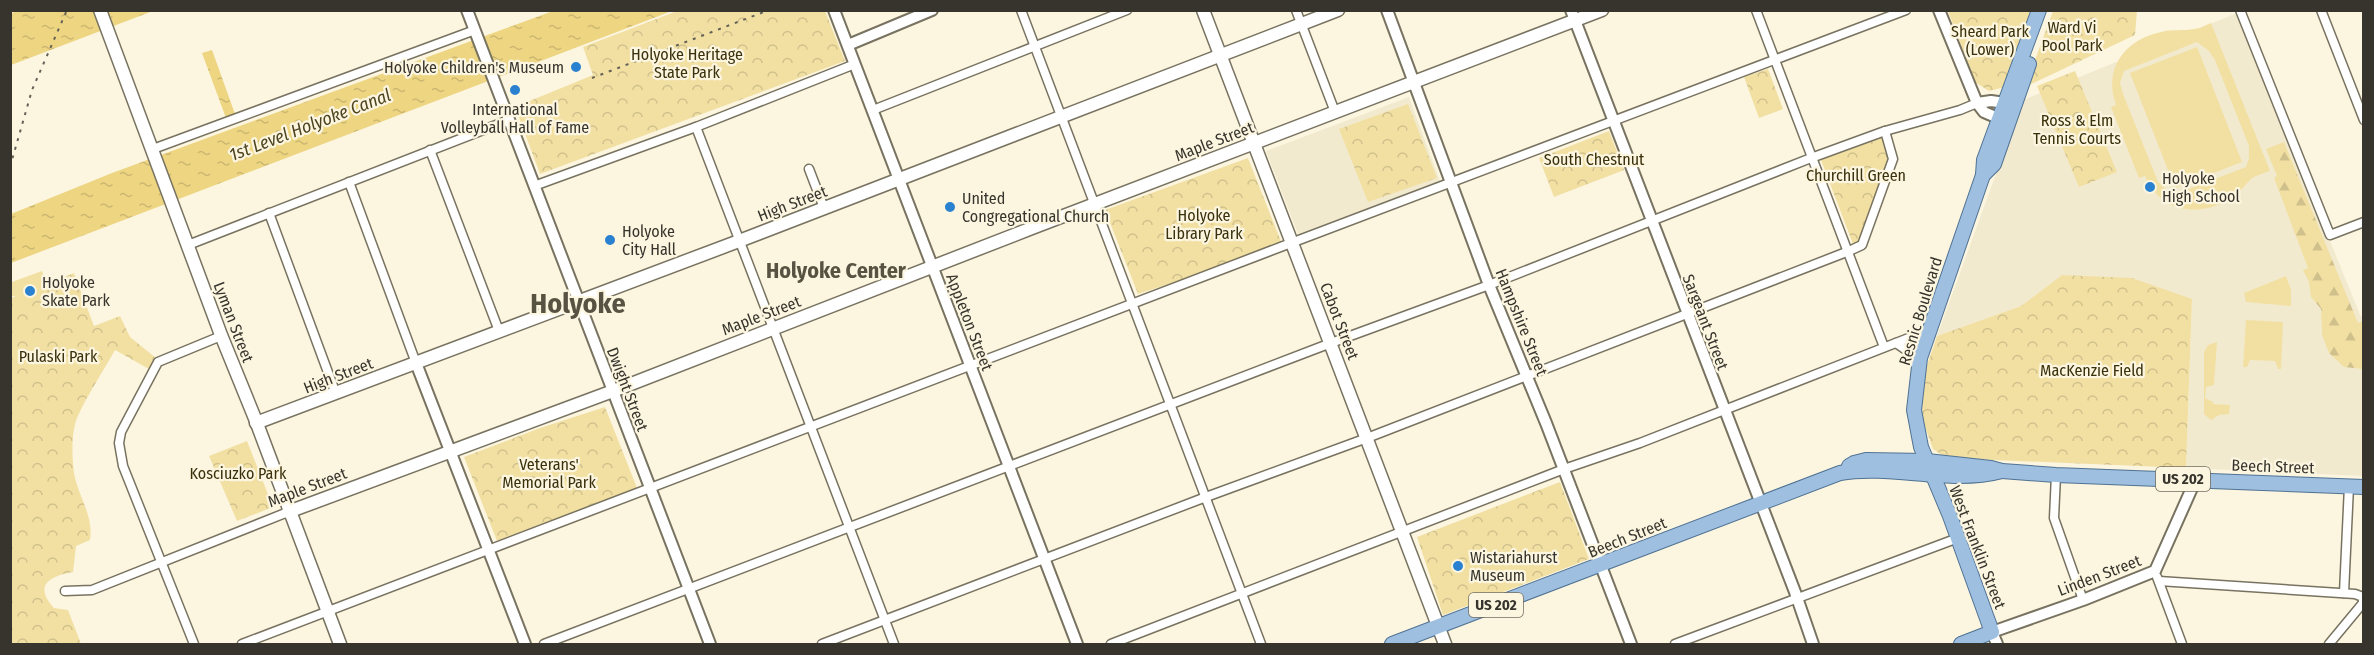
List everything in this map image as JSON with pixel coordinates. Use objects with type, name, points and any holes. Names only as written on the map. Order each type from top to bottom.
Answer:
[{"type":"main road","name":"Lyman Street","points":[[100,10],[221,336],[340,645]]},
{"type":"main road","name":"Cabot Street","points":[[1203,10],[1445,645]]},
{"type":"main road","name":"High Street","points":[[256,423],[739,241],[1338,10]]},
{"type":"main road","name":"Maple Street","points":[[288,512],[613,391],[1414,82],[1573,16],[1602,10]]},
{"type":"main road","name":"Resnic Boulevard","points":[[1927,460],[1921,447],[1914,410],[1918,367],[1983,175],[1984,160],[2004,121],[2039,10]]},
{"type":"main road","name":"Resnic Boulevard","points":[[2010,104],[2048,10]]},
{"type":"main road","name":"Beech Street","points":[[1840,473],[1854,463],[1866,460],[1927,460],[2002,471],[2056,475],[2364,487]]},
{"type":"main road","name":"West Franklin Street","points":[[1927,460],[1995,638]]},
{"type":"main road","name":"Beech Street","points":[[1392,645],[1840,473],[1875,470],[1989,475],[2002,471]]},
{"type":"main road","name":"Linden Street","points":[[1961,645],[1995,638]]},
{"type":"street","name":"Dwight Street","points":[[468,10],[710,645]]},
{"type":"street","name":"Appleton Street","points":[[834,10],[1077,645]]},
{"type":"street","points":[[848,45],[932,10]]},
{"type":"street","points":[[1021,10],[1261,645]]},
{"type":"street","points":[[873,110],[1127,10]]},
{"type":"street","points":[[1296,10],[1335,112]]},
{"type":"street","name":"Hampshire Street","points":[[1387,10],[1489,285],[1564,469],[1630,645]]},
{"type":"street","points":[[1756,10],[1810,158],[1849,251],[1884,347]]},
{"type":"street","points":[[242,645],[1906,10]]},
{"type":"street","points":[[1939,10],[1977,103],[1983,112],[2004,121]]},
{"type":"street","points":[[2240,10],[2330,235],[2364,222]]},
{"type":"street","points":[[2321,10],[2364,120]]},
{"type":"street","name":"Sargeant Street","points":[[1573,16],[1760,502],[1812,645]]},
{"type":"street","points":[[154,152],[476,32]]},
{"type":"street","points":[[534,186],[696,127],[855,64]]},
{"type":"street","points":[[544,645],[1170,404],[1489,285],[1810,158],[1885,131],[1977,103],[1992,101],[2010,104]]},
{"type":"street","points":[[188,245],[509,120]]},
{"type":"street","points":[[696,127],[894,645]]},
{"type":"street","points":[[822,645],[1206,497],[1367,438],[1849,251],[1862,244],[1893,159],[1885,131]]},
{"type":"street","points":[[430,150],[499,331]]},
{"type":"street","points":[[809,169],[824,208]]},
{"type":"street","points":[[349,182],[525,645]]},
{"type":"street","points":[[269,213],[336,394]]},
{"type":"street","points":[[1111,645],[1929,330]]},
{"type":"street","points":[[194,645],[123,466],[119,443],[121,432],[158,362],[221,336]]},
{"type":"street","points":[[1896,343],[1906,350],[1918,367]]},
{"type":"street","points":[[2056,475],[2054,518],[2083,600]]},
{"type":"street","name":"Linden Street","points":[[1995,638],[2083,600],[2157,576],[2196,479]]},
{"type":"street","points":[[2344,593],[2349,486]]},
{"type":"street","name":"Maple Street","points":[[64,591],[92,590],[288,512]]},
{"type":"street","points":[[1675,645],[1796,597],[1958,538]]},
{"type":"street","points":[[2182,645],[2157,576],[2344,593],[2363,597],[2362,603],[2329,645]]},
{"type":"shaded area","name":"Holyoke High School","points":[[2237,13],[2361,317],[2363,316],[2363,476],[2186,468],[2192,300],[2062,275],[2021,306],[1937,336],[2023,100]]},
{"type":"shaded area","points":[[1409,97],[1440,181],[1298,234],[1266,151]]},
{"type":"green space","name":"Holyoke Heritage State Park","points":[[677,11],[825,11],[845,61],[540,174],[515,107],[593,75],[583,47]]},
{"type":"green space","name":"Sheard Park (Lower)","points":[[1948,11],[2031,11],[2005,87],[1989,91],[1975,82]]},
{"type":"green space","name":"Ward Vi Pool Park","points":[[2053,11],[2137,11],[2135,35],[2025,87]]},
{"type":"green space","points":[[2211,23],[2270,171],[2252,178],[2232,198],[2207,208],[2194,210],[2171,204],[2161,198],[2145,176],[2139,178],[2111,107],[2116,105],[2112,80],[2120,58],[2137,42],[2161,32],[2196,29]],"holes":[[[2197,42],[2209,51],[2215,60],[2249,146],[2249,158],[2246,167],[2173,195],[2158,182],[2120,83],[2124,71]]]},
{"type":"green space","points":[[2197,47],[2242,162],[2175,188],[2130,73]]},
{"type":"green space","points":[[1768,69],[1783,109],[1759,118],[1744,77]]},
{"type":"green space","name":"Ross & Elm Tennis Courts","points":[[2075,71],[2117,172],[2079,187],[2037,86]]},
{"type":"green space","points":[[1408,104],[1437,178],[1368,202],[1339,129]]},
{"type":"green space","name":"South Chestnut","points":[[1609,131],[1624,170],[1554,197],[1539,158]]},
{"type":"green space","name":"Churchill Green","points":[[1883,137],[1889,156],[1887,164],[1860,240],[1853,244],[1821,160]]},
{"type":"green space","points":[[2284,142],[2358,323],[2363,321],[2363,369],[2344,367],[2329,353],[2322,335],[2321,309],[2311,297],[2309,282],[2303,270],[2308,268],[2274,178],[2277,176],[2266,149]]},
{"type":"green space","name":"Holyoke Library Park","points":[[1248,158],[1282,244],[1138,294],[1105,210]]},
{"type":"green space","name":"Holyoke Skate Park","points":[[42,271],[52,298],[12,296],[12,282]]},
{"type":"green space","name":"Pulaski Park","points":[[74,273],[94,326],[120,316],[130,337],[156,358],[149,369],[115,350],[85,401],[75,424],[72,446],[74,473],[88,514],[90,540],[76,546],[73,572],[51,579],[47,583],[45,593],[54,608],[68,610],[81,644],[11,644],[11,298]]},
{"type":"green space","name":"MacKenzie Field","points":[[2062,275],[2132,278],[2192,299],[2186,468],[1946,458],[1933,449],[1922,418],[1923,377],[1937,336],[2021,306]]},
{"type":"green space","points":[[2286,276],[2291,290],[2291,306],[2246,302],[2244,293]]},
{"type":"green space","points":[[2246,320],[2283,322],[2281,369],[2278,369],[2275,361],[2250,360],[2247,367],[2243,367]]},
{"type":"green space","points":[[2217,342],[2214,385],[2206,387],[2205,398],[2213,404],[2230,405],[2229,414],[2219,415],[2211,420],[2204,414],[2204,352],[2208,345]]},
{"type":"green space","name":"Veterans' Memorial Park","points":[[605,407],[637,488],[497,541],[464,457],[540,428]]},
{"type":"green space","name":"Kosciuzko Park","points":[[247,441],[273,507],[237,521],[209,456]]},
{"type":"green space","points":[[1560,482],[1589,559],[1443,615],[1417,537]]},
{"type":"water","points":[[19,10],[153,11],[11,65],[10,14]]},
{"type":"water","name":"1st Level Holyoke Canal","points":[[553,11],[672,11],[11,263],[11,214],[112,173]]},
{"type":"water","points":[[212,50],[235,114],[226,118],[202,53]]},
{"type":"railway","points":[[10,167],[32,90],[67,10]]},
{"type":"railway","points":[[592,78],[769,10]]},
{"type":"place","name":"Holyoke Children's Museum","points":[[576,67]]},
{"type":"place","name":"International Volleyball Hall of Fame","points":[[515,90]]},
{"type":"place","name":"Holyoke High School","points":[[2150,187]]},
{"type":"place","name":"United Congregational Church","points":[[950,207]]},
{"type":"place","name":"Holyoke City Hall","points":[[610,240]]},
{"type":"place","name":"Holyoke Skate Park","points":[[30,291]]},
{"type":"place","name":"Wistariahurst Museum","points":[[1458,566]]},
{"type":"district","name":"Holyoke Center","points":[[836,270]]},
{"type":"district","name":"Holyoke","points":[[578,303]]}]
